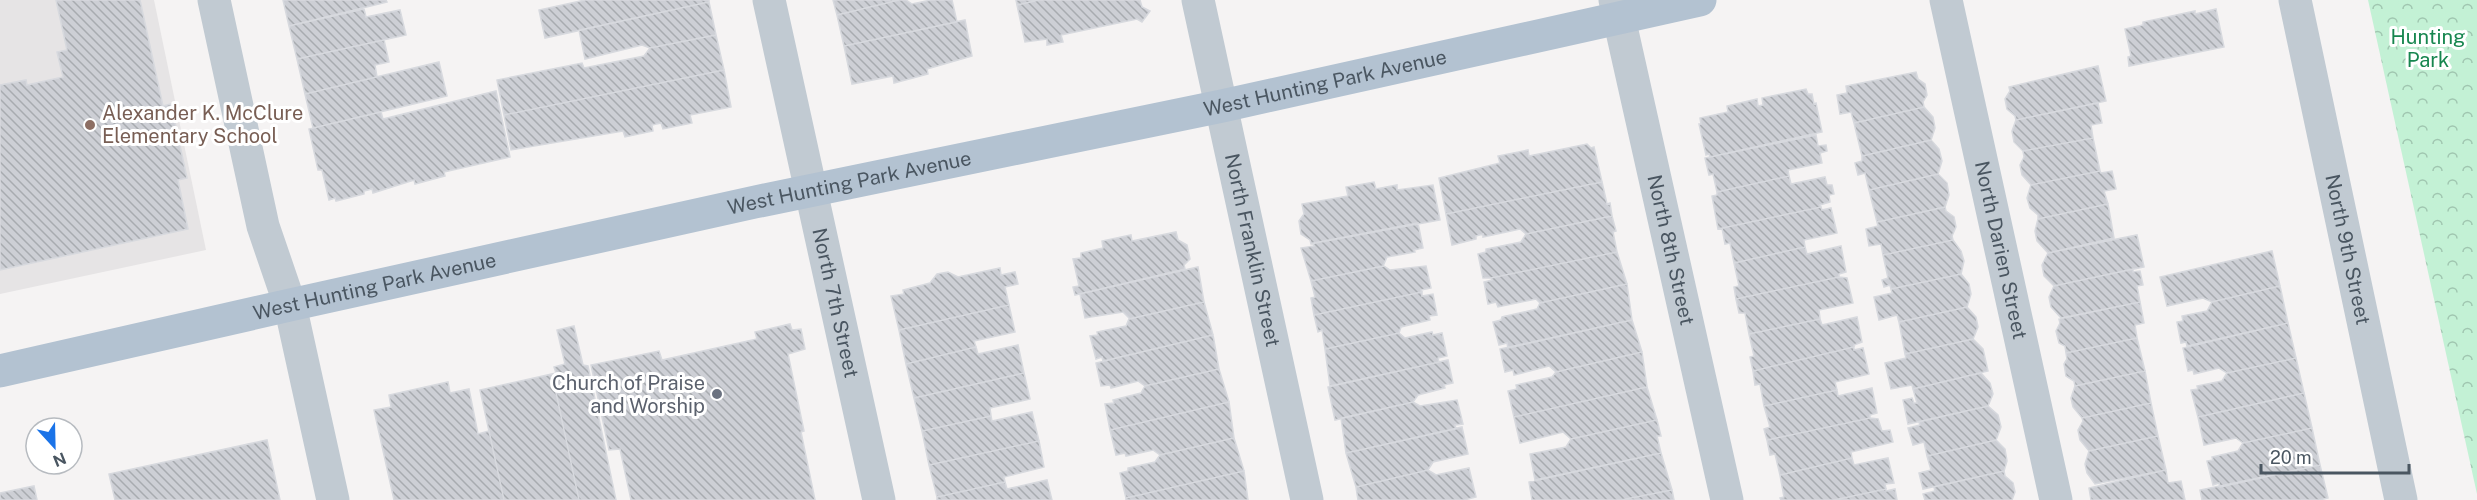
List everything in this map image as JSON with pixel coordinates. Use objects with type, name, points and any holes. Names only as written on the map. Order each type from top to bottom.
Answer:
[{"type":"main road","name":"West Hunting Park Avenue","points":[[0,371],[290,304],[811,191],[1222,106],[1618,9],[1700,0]]},
{"type":"street","points":[[214,0],[263,226],[290,304],[333,500]]},
{"type":"street","name":"North 7th Street","points":[[769,0],[879,500]]},
{"type":"street","name":"North Franklin Street","points":[[1198,0],[1307,500]]},
{"type":"street","name":"North Darien Street","points":[[1946,0],[2056,500]]},
{"type":"street","name":"North 9th Street","points":[[2295,0],[2402,500]]},
{"type":"street","name":"North 8th Street","points":[[1618,9],[1726,500]]},
{"type":"shaded area","name":"Alexander K. McClure Elementary School","points":[[0,0],[154,0],[206,250],[0,294]]},
{"type":"green space","name":"Hunting Park","points":[[2368,0],[2477,0],[2477,494]]},
{"type":"building","name":"Alexander K. McClure Elementary School","points":[[56,0],[140,0],[163,106],[171,104],[187,178],[178,180],[188,229],[0,270],[0,85],[26,80],[27,85],[63,77],[57,52],[67,50]]},
{"type":"building","points":[[283,0],[386,0],[387,2],[289,26]]},
{"type":"building","points":[[585,0],[709,0],[709,2],[545,38],[539,10]]},
{"type":"building","points":[[833,0],[899,0],[837,15]]},
{"type":"building","points":[[906,0],[912,4],[931,0],[952,0],[957,22],[844,46],[837,15]]},
{"type":"building","points":[[1016,0],[1039,0],[1017,5]]},
{"type":"building","points":[[1039,0],[1140,0],[1142,7],[1150,11],[1142,22],[1137,19],[1061,35],[1063,42],[1047,45],[1047,39],[1025,42],[1017,5]]},
{"type":"building","points":[[709,2],[716,35],[650,48],[642,45],[585,59],[579,30]]},
{"type":"building","points":[[364,9],[366,17],[400,10],[406,35],[297,59],[289,26]]},
{"type":"building","points":[[2216,9],[2224,47],[2129,66],[2128,57],[2131,56],[2125,29],[2143,25],[2143,22]]},
{"type":"building","points":[[965,20],[972,56],[927,69],[928,74],[894,83],[893,76],[852,84],[844,46]]},
{"type":"building","points":[[716,35],[724,70],[504,115],[497,80],[582,63],[584,68],[644,56],[650,48]]},
{"type":"building","points":[[384,40],[389,62],[375,65],[377,77],[305,94],[297,59]]},
{"type":"building","points":[[439,62],[447,96],[313,128],[305,94]]},
{"type":"building","points":[[2098,66],[2106,101],[2016,120],[2007,109],[2005,99],[2010,91],[2009,87]]},
{"type":"building","points":[[724,70],[731,107],[690,115],[692,123],[663,129],[661,123],[652,125],[653,131],[625,137],[623,131],[511,150],[504,115]]},
{"type":"building","points":[[1916,72],[1918,79],[1925,84],[1927,95],[1923,102],[1924,107],[1854,123],[1851,112],[1840,114],[1837,95],[1847,93],[1846,86]]},
{"type":"building","points":[[1806,89],[1808,94],[1812,94],[1814,104],[1816,103],[1822,132],[1710,157],[1709,154],[1706,155],[1699,124],[1701,124],[1700,118],[1728,112],[1727,106],[1757,99],[1758,106],[1763,105],[1762,98]]},
{"type":"building","points":[[496,91],[510,157],[444,172],[445,176],[415,184],[414,180],[373,193],[372,189],[364,191],[364,194],[336,201],[335,198],[329,200],[322,170],[318,170],[309,129],[381,112],[383,119]]},
{"type":"building","points":[[2098,103],[2102,123],[2091,125],[2093,138],[2023,151],[2014,142],[2012,131],[2016,120]]},
{"type":"building","points":[[1924,107],[1933,117],[1935,128],[1931,140],[1862,156],[1854,123]]},
{"type":"building","points":[[1816,135],[1818,146],[1826,145],[1827,151],[1820,153],[1822,163],[1788,170],[1789,176],[1717,192],[1713,174],[1709,175],[1705,158]]},
{"type":"building","points":[[2093,138],[2100,171],[2031,185],[2022,175],[2020,165],[2024,157],[2023,151]]},
{"type":"building","points":[[1931,140],[1939,149],[1942,161],[1938,174],[1869,190],[1865,173],[1858,175],[1855,163],[1862,161],[1862,156]]},
{"type":"building","points":[[1587,144],[1591,148],[1594,147],[1602,182],[1446,214],[1439,178],[1500,163],[1498,156],[1528,150],[1529,156]]},
{"type":"building","points":[[2100,171],[2101,173],[2112,171],[2116,189],[2104,191],[2108,204],[2038,219],[2038,215],[2030,208],[2027,198],[2031,185]]},
{"type":"building","points":[[1938,174],[1947,183],[1949,195],[1945,207],[1877,222],[1869,190]]},
{"type":"building","points":[[1789,176],[1791,184],[1825,177],[1827,185],[1832,185],[1834,194],[1829,195],[1830,202],[1820,205],[1821,207],[1718,229],[1712,196],[1717,195],[1717,192]]},
{"type":"building","points":[[1374,182],[1376,189],[1397,185],[1397,190],[1433,185],[1440,220],[1311,244],[1310,240],[1301,234],[1299,221],[1304,214],[1302,204],[1348,196],[1346,187]]},
{"type":"building","points":[[1602,182],[1612,216],[1526,234],[1520,229],[1483,237],[1483,234],[1476,236],[1476,239],[1452,245],[1446,214]]},
{"type":"building","points":[[2108,204],[2114,238],[2048,253],[2037,241],[2035,231],[2038,219]]},
{"type":"building","points":[[1821,207],[1822,210],[1831,208],[1837,233],[1804,240],[1805,247],[1734,263],[1730,243],[1725,244],[1722,228]]},
{"type":"building","points":[[1945,207],[1946,211],[1954,217],[1956,227],[1952,236],[1953,240],[1883,255],[1881,244],[1869,246],[1866,229],[1878,226],[1877,222]]},
{"type":"building","points":[[1612,216],[1616,231],[1613,232],[1617,252],[1483,278],[1478,254],[1486,252],[1486,249],[1521,242],[1526,234]]},
{"type":"building","points":[[1418,223],[1423,248],[1414,250],[1415,252],[1387,257],[1383,266],[1311,281],[1301,248],[1314,246],[1313,243]]},
{"type":"building","points":[[1176,232],[1178,240],[1187,245],[1190,259],[1184,265],[1185,269],[1075,295],[1073,287],[1079,286],[1073,259],[1081,258],[1081,253],[1103,248],[1102,241],[1131,235],[1132,241]]},
{"type":"building","points":[[2137,235],[2144,267],[2054,286],[2044,276],[2042,265],[2048,253]]},
{"type":"building","points":[[1953,240],[1961,251],[1964,261],[1961,274],[1891,289],[1890,285],[1884,287],[1882,280],[1888,278],[1883,255]]},
{"type":"building","points":[[1841,246],[1846,272],[1839,274],[1839,277],[1736,299],[1734,287],[1739,286],[1734,263],[1805,247],[1807,254]]},
{"type":"building","points":[[2272,251],[2280,286],[2212,302],[2203,298],[2167,306],[2160,277]]},
{"type":"building","points":[[1617,252],[1627,284],[1540,303],[1536,299],[1498,307],[1496,302],[1488,304],[1484,282],[1492,280],[1491,278]]},
{"type":"building","points":[[1384,266],[1390,270],[1426,266],[1431,288],[1421,290],[1422,292],[1314,315],[1311,298],[1315,297],[1311,281]]},
{"type":"building","points":[[1198,267],[1204,302],[1130,319],[1123,312],[1085,318],[1080,294]]},
{"type":"building","points":[[1000,268],[1001,275],[1015,272],[1018,284],[1005,287],[1009,305],[899,330],[891,296],[904,294],[903,290],[930,283],[937,274],[948,272],[958,277]]},
{"type":"building","points":[[2133,269],[2133,272],[2140,271],[2143,285],[2137,286],[2140,302],[2061,318],[2051,307],[2049,297],[2054,286]]},
{"type":"building","points":[[1961,274],[1969,284],[1971,294],[1967,307],[1899,322],[1897,315],[1879,320],[1874,297],[1892,293],[1891,289]]},
{"type":"building","points":[[1839,277],[1847,278],[1853,303],[1819,310],[1820,319],[1749,334],[1745,313],[1739,313],[1736,299]]},
{"type":"building","points":[[1627,284],[1632,320],[1508,348],[1507,343],[1499,345],[1493,322],[1501,320],[1502,317],[1537,309],[1540,303]]},
{"type":"building","points":[[2280,286],[2288,323],[2187,346],[2186,342],[2181,343],[2177,322],[2183,321],[2182,316],[2207,311],[2212,302]]},
{"type":"building","points":[[1422,292],[1422,296],[1433,294],[1437,315],[1429,316],[1430,320],[1401,327],[1399,333],[1325,349],[1322,330],[1318,332],[1314,315]]},
{"type":"building","points":[[1204,302],[1213,335],[1103,361],[1102,357],[1096,359],[1090,336],[1098,335],[1097,332],[1126,326],[1129,319]]},
{"type":"building","points":[[2140,302],[2144,323],[2135,325],[2137,338],[2066,353],[2065,346],[2059,343],[2056,331],[2060,323],[2059,319]]},
{"type":"building","points":[[1009,305],[1015,332],[974,341],[976,347],[906,364],[899,330]]},
{"type":"building","points":[[1967,307],[1976,317],[1978,327],[1973,339],[1905,354],[1899,322]]},
{"type":"building","points":[[1857,317],[1862,342],[1854,347],[1753,371],[1750,357],[1754,356],[1749,334],[1820,319],[1822,325]]},
{"type":"building","points":[[1632,320],[1642,352],[1556,372],[1549,366],[1514,375],[1513,370],[1505,372],[1500,349]]},
{"type":"building","points":[[2288,323],[2296,358],[2227,373],[2219,368],[2194,374],[2193,370],[2188,371],[2183,348]]},
{"type":"building","points":[[790,324],[792,330],[801,329],[805,349],[788,354],[815,500],[631,500],[620,449],[609,450],[591,365],[659,351],[662,360],[757,339],[755,332]]},
{"type":"building","points":[[574,326],[583,365],[588,366],[616,500],[579,500],[552,374],[556,373],[554,367],[565,364],[557,330]]},
{"type":"building","points":[[1432,332],[1433,335],[1442,333],[1447,356],[1438,358],[1439,362],[1330,386],[1325,349],[1399,333],[1405,338]]},
{"type":"building","points":[[1213,335],[1219,369],[1145,386],[1138,381],[1111,388],[1110,385],[1101,386],[1096,363]]},
{"type":"building","points":[[2137,338],[2145,371],[2075,386],[2074,381],[2066,376],[2064,364],[2067,359],[2066,353]]},
{"type":"building","points":[[1973,339],[1983,349],[1988,371],[1913,389],[1912,385],[1891,389],[1885,363],[1906,358],[1905,354]]},
{"type":"building","points":[[1018,345],[1024,373],[914,398],[906,364],[976,347],[978,354]]},
{"type":"building","points":[[1854,347],[1854,350],[1863,348],[1869,374],[1835,382],[1837,390],[1764,406],[1760,384],[1755,385],[1753,371]]},
{"type":"building","points":[[1642,352],[1647,387],[1514,417],[1508,391],[1517,389],[1516,385],[1552,377],[1556,372]]},
{"type":"building","points":[[2296,358],[2304,393],[2198,417],[2191,390],[2198,389],[2197,386],[2222,381],[2227,373]]},
{"type":"building","points":[[1448,360],[1453,383],[1444,385],[1445,388],[1418,395],[1413,402],[1335,420],[1328,387]]},
{"type":"building","points":[[1219,369],[1229,402],[1110,430],[1105,404],[1141,393],[1145,386]]},
{"type":"building","points":[[2145,371],[2151,403],[2082,418],[2073,407],[2071,398],[2075,386]]},
{"type":"building","points":[[1024,373],[1030,399],[990,408],[991,416],[922,431],[914,398]]},
{"type":"building","points":[[1981,373],[1990,383],[1993,394],[1988,406],[1908,424],[1903,400],[1912,398],[1914,403],[1917,403],[1913,389]]},
{"type":"building","points":[[552,374],[579,500],[504,500],[480,390]]},
{"type":"building","points":[[448,382],[450,393],[469,389],[478,434],[489,431],[504,500],[394,500],[374,410],[391,407],[389,395]]},
{"type":"building","points":[[1647,387],[1657,420],[1571,439],[1563,432],[1520,443],[1514,417]]},
{"type":"building","points":[[1872,388],[1877,413],[1870,415],[1870,418],[1767,440],[1764,429],[1770,427],[1764,406],[1837,390],[1838,396]]},
{"type":"building","points":[[2304,393],[2312,428],[2243,443],[2236,438],[2204,445],[2198,417]]},
{"type":"building","points":[[1457,400],[1463,424],[1455,425],[1456,429],[1346,453],[1341,418],[1413,402],[1420,406]]},
{"type":"building","points":[[1229,402],[1234,438],[1160,455],[1153,450],[1126,456],[1125,453],[1116,455],[1110,430]]},
{"type":"building","points":[[2151,403],[2158,436],[2089,451],[2080,440],[2078,430],[2083,421],[2082,418]]},
{"type":"building","points":[[1988,406],[1998,415],[2001,427],[1996,440],[1927,456],[1924,442],[1913,445],[1908,428],[1920,425],[1919,422]]},
{"type":"building","points":[[1032,412],[1039,441],[929,465],[922,431],[991,416],[992,421]]},
{"type":"building","points":[[1870,418],[1878,419],[1882,431],[1890,430],[1893,442],[1851,452],[1852,458],[1780,475],[1775,454],[1770,455],[1767,440]]},
{"type":"building","points":[[1657,420],[1661,436],[1657,436],[1661,453],[1535,480],[1530,454],[1566,447],[1571,439]]},
{"type":"building","points":[[1462,427],[1468,454],[1433,462],[1428,470],[1356,487],[1346,453]]},
{"type":"building","points":[[2312,428],[2320,465],[2220,487],[2219,483],[2213,485],[2207,461],[2213,460],[2212,457],[2238,451],[2243,443]]},
{"type":"building","points":[[2158,436],[2166,470],[2095,484],[2087,473],[2085,464],[2089,451]]},
{"type":"building","points":[[1234,438],[1244,471],[1126,498],[1120,473],[1128,471],[1128,468],[1155,462],[1160,455]]},
{"type":"building","points":[[267,440],[280,500],[115,500],[109,474]]},
{"type":"building","points":[[1996,440],[2005,449],[2007,461],[2004,471],[1923,489],[1919,473],[1931,470],[1927,456]]},
{"type":"building","points":[[1039,441],[1044,467],[1004,477],[1005,482],[937,497],[929,465]]},
{"type":"building","points":[[1661,453],[1672,490],[1621,500],[1532,500],[1529,482]]},
{"type":"building","points":[[1852,458],[1854,465],[1888,458],[1894,483],[1885,484],[1886,489],[1834,500],[1781,500],[1780,498],[1784,497],[1780,475]]},
{"type":"building","points":[[2320,465],[2328,498],[2319,500],[2202,500],[2200,490]]},
{"type":"building","points":[[1469,468],[1476,497],[1464,500],[1358,500],[1356,487],[1428,470],[1436,475]]},
{"type":"building","points":[[2166,470],[2168,483],[2181,481],[2185,500],[2091,500],[2089,488]]},
{"type":"building","points":[[1244,471],[1248,500],[1126,500],[1126,498]]},
{"type":"building","points":[[2004,471],[2005,476],[2013,483],[2015,492],[2012,500],[1925,500],[1923,494],[1935,491],[1934,487]]},
{"type":"building","points":[[1047,480],[1052,500],[937,500],[937,497],[1005,482],[1007,489]]},
{"type":"building","points":[[34,486],[37,500],[0,500],[0,493]]},
{"type":"building","points":[[1886,489],[1886,491],[1895,489],[1897,500],[1834,500]]},
{"type":"building","points":[[1672,490],[1674,500],[1621,500]]},
{"type":"place","name":"Alexander K. McClure Elementary School","points":[[90,125]]},
{"type":"place","name":"Church of Praise and Worship","points":[[717,394]]}]
